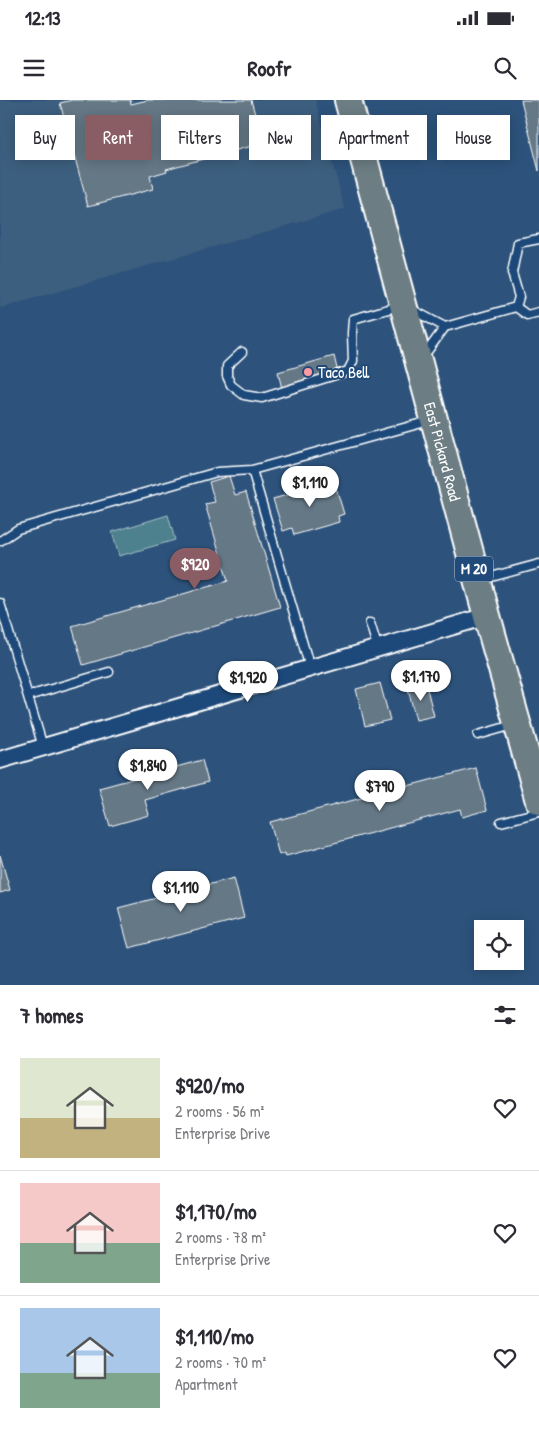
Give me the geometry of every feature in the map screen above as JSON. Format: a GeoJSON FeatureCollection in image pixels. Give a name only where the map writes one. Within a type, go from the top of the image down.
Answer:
{"type":"FeatureCollection","features":[{"type":"Feature","properties":{"kind":"highway","name":"East Pickard Road"},"geometry":{"type":"LineString","coordinates":[[348,100],[433,420],[538,799]]}},
{"type":"Feature","properties":{"kind":"street"},"geometry":{"type":"LineString","coordinates":[[0,760],[487,616]]}},
{"type":"Feature","properties":{"kind":"lane"},"geometry":{"type":"LineString","coordinates":[[516,307],[518,297],[512,272],[518,243],[539,239]]}},
{"type":"Feature","properties":{"kind":"lane"},"geometry":{"type":"LineString","coordinates":[[242,352],[227,366],[231,385],[244,395],[262,398],[348,371],[353,361],[353,319],[403,304],[445,327]]}},
{"type":"Feature","properties":{"kind":"lane"},"geometry":{"type":"LineString","coordinates":[[516,307],[527,315],[539,312]]}},
{"type":"Feature","properties":{"kind":"lane"},"geometry":{"type":"LineString","coordinates":[[418,362],[445,327],[516,307]]}},
{"type":"Feature","properties":{"kind":"lane"},"geometry":{"type":"LineString","coordinates":[[0,540],[18,529],[217,472],[252,470],[433,420]]}},
{"type":"Feature","properties":{"kind":"lane"},"geometry":{"type":"LineString","coordinates":[[252,470],[310,668]]}},
{"type":"Feature","properties":{"kind":"lane"},"geometry":{"type":"LineString","coordinates":[[477,580],[539,564]]}},
{"type":"Feature","properties":{"kind":"lane"},"geometry":{"type":"LineString","coordinates":[[0,603],[43,747]]}},
{"type":"Feature","properties":{"kind":"lane"},"geometry":{"type":"LineString","coordinates":[[370,622],[378,649]]}},
{"type":"Feature","properties":{"kind":"lane"},"geometry":{"type":"LineString","coordinates":[[28,696],[109,672]]}},
{"type":"Feature","properties":{"kind":"lane"},"geometry":{"type":"LineString","coordinates":[[478,734],[517,724]]}},
{"type":"Feature","properties":{"kind":"lane"},"geometry":{"type":"LineString","coordinates":[[501,822],[538,799]]}},
{"type":"Feature","properties":{"kind":"shaded area"},"geometry":{"type":"Polygon","coordinates":[[[0,100],[315,100],[321,122],[321,160],[332,160],[345,209],[0,308],[0,100]]]}},
{"type":"Feature","properties":{"kind":"green space"},"geometry":{"type":"Polygon","coordinates":[[[168,515],[175,540],[119,556],[112,532],[168,515]]]}},
{"type":"Feature","properties":{"kind":"building"},"geometry":{"type":"Polygon","coordinates":[[[72,100],[130,100],[131,104],[148,100],[251,100],[255,115],[249,115],[249,147],[239,149],[239,115],[161,115],[161,160],[200,160],[166,169],[167,171],[150,176],[153,189],[88,206],[75,158],[75,115],[63,115],[60,103],[72,100]]]}},
{"type":"Feature","properties":{"kind":"building"},"geometry":{"type":"Polygon","coordinates":[[[521,100],[539,100],[539,171],[521,100]]]}},
{"type":"Feature","properties":{"kind":"building","name":"Taco Bell"},"geometry":{"type":"Polygon","coordinates":[[[334,356],[338,373],[282,389],[278,372],[334,356]]]}},
{"type":"Feature","properties":{"kind":"building"},"geometry":{"type":"Polygon","coordinates":[[[229,476],[235,495],[246,492],[280,607],[83,665],[72,626],[228,581],[205,504],[215,502],[209,482],[229,476]]]}},
{"type":"Feature","properties":{"kind":"building"},"geometry":{"type":"Polygon","coordinates":[[[334,481],[344,514],[338,516],[339,522],[294,535],[292,528],[283,531],[273,499],[301,491],[300,489],[314,484],[315,487],[334,481]]]}},
{"type":"Feature","properties":{"kind":"building"},"geometry":{"type":"Polygon","coordinates":[[[380,683],[390,720],[365,726],[356,689],[380,683]]]}},
{"type":"Feature","properties":{"kind":"building"},"geometry":{"type":"Polygon","coordinates":[[[426,685],[434,716],[416,720],[408,689],[426,685]]]}},
{"type":"Feature","properties":{"kind":"building"},"geometry":{"type":"Polygon","coordinates":[[[202,760],[208,782],[145,800],[149,815],[110,826],[99,788],[202,760]]]}},
{"type":"Feature","properties":{"kind":"building"},"geometry":{"type":"Polygon","coordinates":[[[476,768],[487,810],[462,817],[460,809],[286,856],[285,853],[279,855],[270,822],[476,768]]]}},
{"type":"Feature","properties":{"kind":"building"},"geometry":{"type":"Polygon","coordinates":[[[0,855],[10,890],[0,893],[0,855]]]}},
{"type":"Feature","properties":{"kind":"building"},"geometry":{"type":"Polygon","coordinates":[[[234,878],[244,918],[129,948],[118,908],[234,878]]]}},
{"type":"Feature","properties":{"kind":"place","name":"Taco Bell"},"geometry":{"type":"Point","coordinates":[308,372]}}]}
